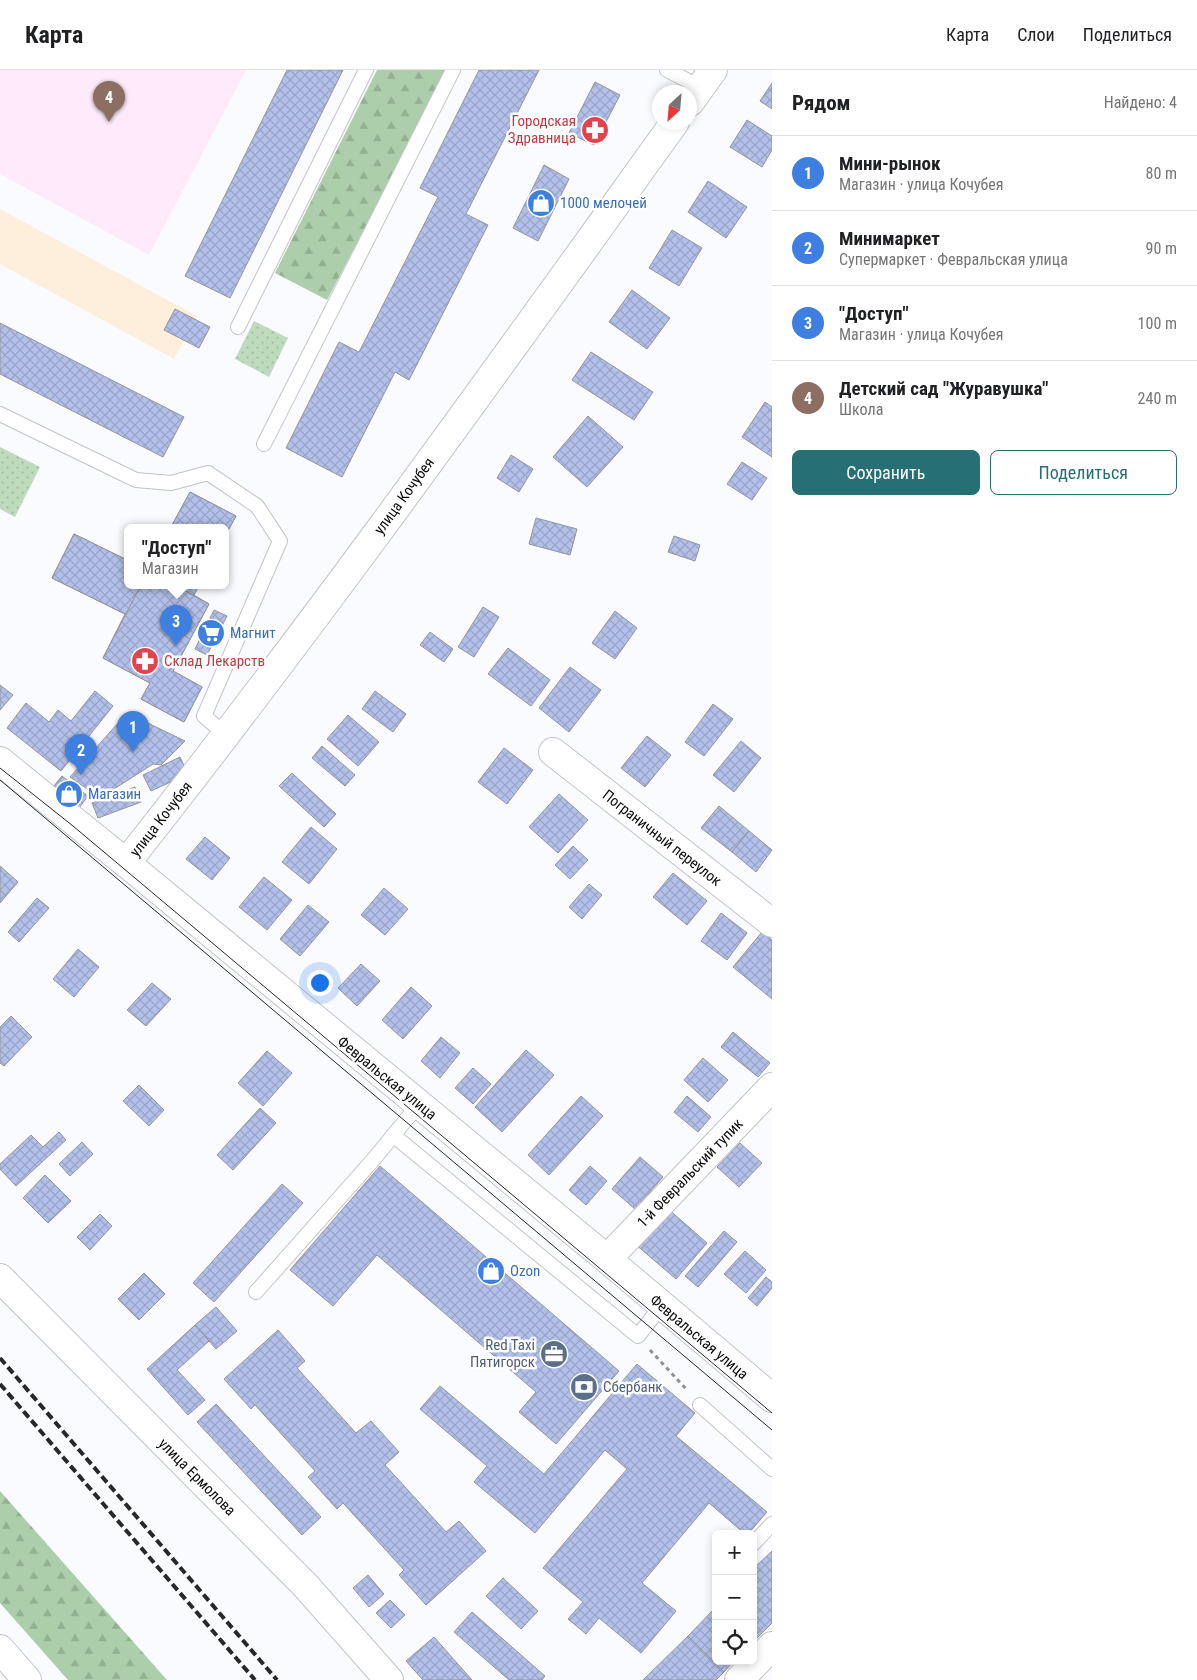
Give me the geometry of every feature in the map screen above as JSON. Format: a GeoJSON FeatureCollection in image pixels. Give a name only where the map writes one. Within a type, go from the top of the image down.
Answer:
{"type":"FeatureCollection","features":[{"type":"Feature","properties":{"kind":"street","name":"улица Кочубея"},"geometry":{"type":"LineString","coordinates":[[126,863],[227,736],[669,130]]}},
{"type":"Feature","properties":{"kind":"street","name":"Пограничный переулок"},"geometry":{"type":"LineString","coordinates":[[553,752],[772,923]]}},
{"type":"Feature","properties":{"kind":"street","name":"Февральская улица"},"geometry":{"type":"LineString","coordinates":[[0,761],[607,1259],[772,1398]]}},
{"type":"Feature","properties":{"kind":"street","name":"1-й Февральский тупик"},"geometry":{"type":"LineString","coordinates":[[607,1259],[772,1087]]}},
{"type":"Feature","properties":{"kind":"street","name":"улица Ермолова"},"geometry":{"type":"LineString","coordinates":[[0,1278],[305,1585],[389,1680]]}},
{"type":"Feature","properties":{"kind":"street"},"geometry":{"type":"LineString","coordinates":[[739,1680],[772,1646]]}},
{"type":"Feature","properties":{"kind":"street"},"geometry":{"type":"LineString","coordinates":[[0,1649],[27,1680]]}},
{"type":"Feature","properties":{"kind":"lane"},"geometry":{"type":"LineString","coordinates":[[238,327],[366,70]]}},
{"type":"Feature","properties":{"kind":"lane"},"geometry":{"type":"LineString","coordinates":[[264,444],[453,70]]}},
{"type":"Feature","properties":{"kind":"lane"},"geometry":{"type":"LineString","coordinates":[[667,70],[701,86]]}},
{"type":"Feature","properties":{"kind":"lane"},"geometry":{"type":"LineString","coordinates":[[0,414],[136,480],[170,483],[208,473],[257,506],[280,541],[204,716],[227,736]]}},
{"type":"Feature","properties":{"kind":"lane"},"geometry":{"type":"LineString","coordinates":[[256,1292],[419,1104]]}},
{"type":"Feature","properties":{"kind":"lane"},"geometry":{"type":"LineString","coordinates":[[393,1136],[638,1336],[662,1305]]}},
{"type":"Feature","properties":{"kind":"lane"},"geometry":{"type":"LineString","coordinates":[[700,1406],[772,1469]]}},
{"type":"Feature","properties":{"kind":"lane"},"geometry":{"type":"LineString","coordinates":[[757,1540],[772,1524]]}},
{"type":"Feature","properties":{"kind":"path"},"geometry":{"type":"LineString","coordinates":[[638,1336],[700,1406]]}},
{"type":"Feature","properties":{"kind":"shaded area"},"geometry":{"type":"Polygon","coordinates":[[[0,70],[246,70],[149,255],[0,174],[0,70]]]}},
{"type":"Feature","properties":{"kind":"shaded area"},"geometry":{"type":"Polygon","coordinates":[[[0,209],[197,316],[174,359],[0,264],[0,209]]]}},
{"type":"Feature","properties":{"kind":"green space"},"geometry":{"type":"Polygon","coordinates":[[[377,70],[448,70],[327,300],[275,273],[377,70]]]}},
{"type":"Feature","properties":{"kind":"green space"},"geometry":{"type":"Polygon","coordinates":[[[254,321],[288,338],[269,377],[235,359],[254,321]]]}},
{"type":"Feature","properties":{"kind":"green space"},"geometry":{"type":"Polygon","coordinates":[[[0,447],[40,467],[15,517],[0,509],[0,447]]]}},
{"type":"Feature","properties":{"kind":"green space"},"geometry":{"type":"Polygon","coordinates":[[[0,1491],[167,1680],[68,1680],[0,1603],[0,1491]]]}},
{"type":"Feature","properties":{"kind":"building"},"geometry":{"type":"Polygon","coordinates":[[[287,70],[343,70],[230,298],[185,276],[287,70]]]}},
{"type":"Feature","properties":{"kind":"building"},"geometry":{"type":"Polygon","coordinates":[[[479,70],[539,70],[466,214],[488,225],[409,380],[395,372],[342,477],[286,448],[339,342],[359,352],[438,197],[420,188],[479,70]]]}},
{"type":"Feature","properties":{"kind":"building"},"geometry":{"type":"Polygon","coordinates":[[[595,82],[620,95],[594,145],[569,133],[595,82]]]}},
{"type":"Feature","properties":{"kind":"building"},"geometry":{"type":"Polygon","coordinates":[[[772,83],[772,109],[760,101],[772,83]]]}},
{"type":"Feature","properties":{"kind":"building"},"geometry":{"type":"Polygon","coordinates":[[[747,120],[772,136],[772,150],[762,167],[730,147],[747,120]]]}},
{"type":"Feature","properties":{"kind":"building","name":"1000 мелочей"},"geometry":{"type":"Polygon","coordinates":[[[544,165],[569,179],[538,241],[513,228],[544,165]]]}},
{"type":"Feature","properties":{"kind":"building"},"geometry":{"type":"Polygon","coordinates":[[[708,181],[747,207],[726,238],[688,212],[708,181]]]}},
{"type":"Feature","properties":{"kind":"building"},"geometry":{"type":"Polygon","coordinates":[[[672,230],[702,248],[679,286],[649,268],[672,230]]]}},
{"type":"Feature","properties":{"kind":"building"},"geometry":{"type":"Polygon","coordinates":[[[632,290],[670,318],[647,349],[609,322],[632,290]]]}},
{"type":"Feature","properties":{"kind":"building"},"geometry":{"type":"Polygon","coordinates":[[[175,309],[210,327],[199,348],[164,330],[175,309]]]}},
{"type":"Feature","properties":{"kind":"building"},"geometry":{"type":"Polygon","coordinates":[[[0,323],[184,417],[163,457],[0,374],[0,323]]]}},
{"type":"Feature","properties":{"kind":"building"},"geometry":{"type":"Polygon","coordinates":[[[591,352],[653,392],[634,420],[572,380],[591,352]]]}},
{"type":"Feature","properties":{"kind":"building"},"geometry":{"type":"Polygon","coordinates":[[[765,402],[772,407],[772,457],[742,437],[765,402]]]}},
{"type":"Feature","properties":{"kind":"building"},"geometry":{"type":"Polygon","coordinates":[[[588,416],[623,447],[587,487],[553,457],[588,416]]]}},
{"type":"Feature","properties":{"kind":"building"},"geometry":{"type":"Polygon","coordinates":[[[511,455],[533,469],[519,492],[497,478],[511,455]]]}},
{"type":"Feature","properties":{"kind":"building"},"geometry":{"type":"Polygon","coordinates":[[[742,462],[767,478],[752,500],[727,484],[742,462]]]}},
{"type":"Feature","properties":{"kind":"building"},"geometry":{"type":"Polygon","coordinates":[[[190,492],[236,516],[229,529],[229,524],[173,524],[190,492]]]}},
{"type":"Feature","properties":{"kind":"building"},"geometry":{"type":"Polygon","coordinates":[[[190,492],[236,516],[229,529],[229,524],[173,524],[190,492]]]}},
{"type":"Feature","properties":{"kind":"building"},"geometry":{"type":"Polygon","coordinates":[[[536,518],[577,529],[570,555],[529,544],[536,518]]]}},
{"type":"Feature","properties":{"kind":"building"},"geometry":{"type":"Polygon","coordinates":[[[74,534],[124,559],[124,589],[139,589],[125,614],[52,578],[74,534]]]}},
{"type":"Feature","properties":{"kind":"building"},"geometry":{"type":"Polygon","coordinates":[[[74,534],[124,559],[124,589],[197,589],[194,595],[209,604],[173,671],[202,687],[184,722],[141,699],[150,683],[103,658],[125,614],[52,578],[74,534]]]}},
{"type":"Feature","properties":{"kind":"building"},"geometry":{"type":"Polygon","coordinates":[[[674,536],[700,545],[695,561],[668,552],[674,536]]]}},
{"type":"Feature","properties":{"kind":"building"},"geometry":{"type":"Polygon","coordinates":[[[139,589],[181,589],[209,604],[173,671],[202,687],[184,722],[141,699],[150,683],[103,658],[139,589]]]}},
{"type":"Feature","properties":{"kind":"building"},"geometry":{"type":"Polygon","coordinates":[[[182,589],[197,589],[194,595],[182,589]]]}},
{"type":"Feature","properties":{"kind":"building"},"geometry":{"type":"Polygon","coordinates":[[[483,607],[499,617],[474,657],[458,647],[483,607]]]}},
{"type":"Feature","properties":{"kind":"building","name":"Магнит"},"geometry":{"type":"Polygon","coordinates":[[[214,610],[227,616],[207,655],[195,649],[214,610]]]}},
{"type":"Feature","properties":{"kind":"building"},"geometry":{"type":"Polygon","coordinates":[[[615,611],[637,628],[615,659],[592,643],[615,611]]]}},
{"type":"Feature","properties":{"kind":"building"},"geometry":{"type":"Polygon","coordinates":[[[430,632],[453,649],[444,662],[420,645],[430,632]]]}},
{"type":"Feature","properties":{"kind":"building"},"geometry":{"type":"Polygon","coordinates":[[[508,648],[550,680],[531,706],[488,674],[508,648]]]}},
{"type":"Feature","properties":{"kind":"building"},"geometry":{"type":"Polygon","coordinates":[[[570,667],[601,690],[569,732],[539,708],[570,667]]]}},
{"type":"Feature","properties":{"kind":"building"},"geometry":{"type":"Polygon","coordinates":[[[0,685],[13,695],[0,710],[0,685]]]}},
{"type":"Feature","properties":{"kind":"building"},"geometry":{"type":"Polygon","coordinates":[[[95,691],[113,706],[61,771],[7,728],[26,703],[49,722],[58,710],[71,721],[95,691]]]}},
{"type":"Feature","properties":{"kind":"building"},"geometry":{"type":"Polygon","coordinates":[[[375,691],[406,714],[393,732],[362,709],[375,691]]]}},
{"type":"Feature","properties":{"kind":"building"},"geometry":{"type":"Polygon","coordinates":[[[713,704],[733,719],[704,756],[685,742],[713,704]]]}},
{"type":"Feature","properties":{"kind":"building"},"geometry":{"type":"Polygon","coordinates":[[[127,713],[185,741],[161,765],[153,764],[100,798],[70,777],[127,713]]]}},
{"type":"Feature","properties":{"kind":"building"},"geometry":{"type":"Polygon","coordinates":[[[348,715],[379,742],[358,766],[327,739],[348,715]]]}},
{"type":"Feature","properties":{"kind":"building"},"geometry":{"type":"Polygon","coordinates":[[[647,736],[671,755],[645,787],[621,768],[647,736]]]}},
{"type":"Feature","properties":{"kind":"building"},"geometry":{"type":"Polygon","coordinates":[[[741,741],[761,758],[734,792],[713,775],[741,741]]]}},
{"type":"Feature","properties":{"kind":"building"},"geometry":{"type":"Polygon","coordinates":[[[322,746],[355,775],[345,786],[312,758],[322,746]]]}},
{"type":"Feature","properties":{"kind":"building"},"geometry":{"type":"Polygon","coordinates":[[[504,748],[533,770],[507,804],[478,782],[504,748]]]}},
{"type":"Feature","properties":{"kind":"building"},"geometry":{"type":"Polygon","coordinates":[[[180,757],[188,774],[151,791],[143,775],[180,757]]]}},
{"type":"Feature","properties":{"kind":"building"},"geometry":{"type":"Polygon","coordinates":[[[292,773],[336,814],[324,827],[279,786],[292,773]]]}},
{"type":"Feature","properties":{"kind":"building","name":"Магазин"},"geometry":{"type":"Polygon","coordinates":[[[62,776],[88,796],[76,812],[49,792],[62,776]]]}},
{"type":"Feature","properties":{"kind":"building"},"geometry":{"type":"Polygon","coordinates":[[[135,787],[141,802],[98,818],[92,803],[135,787]]]}},
{"type":"Feature","properties":{"kind":"building"},"geometry":{"type":"Polygon","coordinates":[[[559,794],[588,820],[558,853],[529,827],[559,794]]]}},
{"type":"Feature","properties":{"kind":"building"},"geometry":{"type":"Polygon","coordinates":[[[719,806],[749,831],[732,852],[701,828],[719,806]]]}},
{"type":"Feature","properties":{"kind":"building"},"geometry":{"type":"Polygon","coordinates":[[[311,827],[337,849],[309,884],[282,862],[311,827]]]}},
{"type":"Feature","properties":{"kind":"building"},"geometry":{"type":"Polygon","coordinates":[[[749,831],[772,850],[756,872],[732,852],[749,831]]]}},
{"type":"Feature","properties":{"kind":"building"},"geometry":{"type":"Polygon","coordinates":[[[205,837],[230,858],[212,880],[186,859],[205,837]]]}},
{"type":"Feature","properties":{"kind":"building"},"geometry":{"type":"Polygon","coordinates":[[[573,846],[588,860],[570,879],[555,865],[573,846]]]}},
{"type":"Feature","properties":{"kind":"building"},"geometry":{"type":"Polygon","coordinates":[[[0,866],[18,882],[0,903],[0,866]]]}},
{"type":"Feature","properties":{"kind":"building"},"geometry":{"type":"Polygon","coordinates":[[[673,873],[707,901],[687,925],[653,897],[673,873]]]}},
{"type":"Feature","properties":{"kind":"building"},"geometry":{"type":"Polygon","coordinates":[[[264,877],[292,900],[267,930],[239,907],[264,877]]]}},
{"type":"Feature","properties":{"kind":"building"},"geometry":{"type":"Polygon","coordinates":[[[589,884],[602,895],[582,919],[569,907],[589,884]]]}},
{"type":"Feature","properties":{"kind":"building"},"geometry":{"type":"Polygon","coordinates":[[[384,888],[408,909],[385,935],[361,915],[384,888]]]}},
{"type":"Feature","properties":{"kind":"building"},"geometry":{"type":"Polygon","coordinates":[[[37,898],[49,908],[19,942],[8,932],[37,898]]]}},
{"type":"Feature","properties":{"kind":"building"},"geometry":{"type":"Polygon","coordinates":[[[308,905],[329,922],[300,956],[280,939],[308,905]]]}},
{"type":"Feature","properties":{"kind":"building"},"geometry":{"type":"Polygon","coordinates":[[[721,913],[747,933],[727,960],[701,941],[721,913]]]}},
{"type":"Feature","properties":{"kind":"building"},"geometry":{"type":"Polygon","coordinates":[[[762,932],[772,940],[772,999],[733,967],[762,932]]]}},
{"type":"Feature","properties":{"kind":"building"},"geometry":{"type":"Polygon","coordinates":[[[78,949],[99,967],[74,997],[53,979],[78,949]]]}},
{"type":"Feature","properties":{"kind":"building"},"geometry":{"type":"Polygon","coordinates":[[[361,964],[380,981],[357,1006],[338,988],[361,964]]]}},
{"type":"Feature","properties":{"kind":"building"},"geometry":{"type":"Polygon","coordinates":[[[152,983],[171,999],[146,1026],[127,1010],[152,983]]]}},
{"type":"Feature","properties":{"kind":"building"},"geometry":{"type":"Polygon","coordinates":[[[411,987],[432,1006],[403,1039],[382,1020],[411,987]]]}},
{"type":"Feature","properties":{"kind":"building"},"geometry":{"type":"Polygon","coordinates":[[[11,1016],[32,1037],[4,1066],[0,1063],[0,1027],[11,1016]]]}},
{"type":"Feature","properties":{"kind":"building"},"geometry":{"type":"Polygon","coordinates":[[[733,1032],[770,1063],[758,1077],[721,1047],[733,1032]]]}},
{"type":"Feature","properties":{"kind":"building"},"geometry":{"type":"Polygon","coordinates":[[[441,1037],[460,1053],[440,1078],[421,1061],[441,1037]]]}},
{"type":"Feature","properties":{"kind":"building"},"geometry":{"type":"Polygon","coordinates":[[[526,1050],[554,1075],[502,1132],[475,1107],[526,1050]]]}},
{"type":"Feature","properties":{"kind":"building"},"geometry":{"type":"Polygon","coordinates":[[[267,1051],[292,1073],[263,1106],[238,1083],[267,1051]]]}},
{"type":"Feature","properties":{"kind":"building"},"geometry":{"type":"Polygon","coordinates":[[[703,1058],[728,1080],[708,1102],[684,1080],[703,1058]]]}},
{"type":"Feature","properties":{"kind":"building"},"geometry":{"type":"Polygon","coordinates":[[[473,1068],[491,1084],[473,1104],[455,1088],[473,1068]]]}},
{"type":"Feature","properties":{"kind":"building"},"geometry":{"type":"Polygon","coordinates":[[[139,1085],[164,1110],[149,1126],[123,1101],[139,1085]]]}},
{"type":"Feature","properties":{"kind":"building"},"geometry":{"type":"Polygon","coordinates":[[[581,1096],[603,1116],[549,1175],[528,1155],[581,1096]]]}},
{"type":"Feature","properties":{"kind":"building"},"geometry":{"type":"Polygon","coordinates":[[[687,1096],[711,1117],[698,1132],[674,1112],[687,1096]]]}},
{"type":"Feature","properties":{"kind":"building"},"geometry":{"type":"Polygon","coordinates":[[[260,1108],[276,1123],[233,1170],[217,1155],[260,1108]]]}},
{"type":"Feature","properties":{"kind":"building"},"geometry":{"type":"Polygon","coordinates":[[[59,1132],[66,1140],[16,1186],[0,1169],[0,1164],[31,1135],[43,1147],[59,1132]]]}},
{"type":"Feature","properties":{"kind":"building"},"geometry":{"type":"Polygon","coordinates":[[[82,1142],[93,1154],[70,1176],[59,1164],[82,1142]]]}},
{"type":"Feature","properties":{"kind":"building"},"geometry":{"type":"Polygon","coordinates":[[[740,1143],[762,1163],[739,1187],[717,1167],[740,1143]]]}},
{"type":"Feature","properties":{"kind":"building"},"geometry":{"type":"Polygon","coordinates":[[[640,1157],[663,1177],[635,1209],[612,1189],[640,1157]]]}},
{"type":"Feature","properties":{"kind":"building"},"geometry":{"type":"Polygon","coordinates":[[[380,1166],[619,1371],[556,1444],[519,1412],[536,1392],[377,1255],[333,1306],[290,1270],[380,1166]]]}},
{"type":"Feature","properties":{"kind":"building"},"geometry":{"type":"Polygon","coordinates":[[[590,1166],[607,1181],[586,1205],[569,1190],[590,1166]]]}},
{"type":"Feature","properties":{"kind":"building"},"geometry":{"type":"Polygon","coordinates":[[[45,1175],[71,1201],[48,1223],[23,1198],[45,1175]]]}},
{"type":"Feature","properties":{"kind":"building"},"geometry":{"type":"Polygon","coordinates":[[[282,1184],[303,1203],[214,1302],[193,1283],[282,1184]]]}},
{"type":"Feature","properties":{"kind":"building"},"geometry":{"type":"Polygon","coordinates":[[[667,1208],[707,1243],[676,1279],[635,1244],[667,1208]]]}},
{"type":"Feature","properties":{"kind":"building"},"geometry":{"type":"Polygon","coordinates":[[[100,1214],[112,1226],[90,1250],[77,1237],[100,1214]]]}},
{"type":"Feature","properties":{"kind":"building"},"geometry":{"type":"Polygon","coordinates":[[[724,1231],[737,1242],[698,1287],[685,1276],[724,1231]]]}},
{"type":"Feature","properties":{"kind":"building"},"geometry":{"type":"Polygon","coordinates":[[[745,1251],[766,1270],[746,1293],[724,1274],[745,1251]]]}},
{"type":"Feature","properties":{"kind":"building"},"geometry":{"type":"Polygon","coordinates":[[[144,1273],[165,1294],[139,1320],[118,1299],[144,1273]]]}},
{"type":"Feature","properties":{"kind":"building"},"geometry":{"type":"Polygon","coordinates":[[[766,1277],[772,1282],[772,1288],[757,1306],[748,1298],[766,1277]]]}},
{"type":"Feature","properties":{"kind":"building"},"geometry":{"type":"Polygon","coordinates":[[[216,1307],[237,1331],[216,1349],[195,1325],[216,1307]]]}},
{"type":"Feature","properties":{"kind":"building"},"geometry":{"type":"Polygon","coordinates":[[[195,1325],[209,1341],[177,1370],[205,1400],[188,1415],[147,1369],[195,1325]]]}},
{"type":"Feature","properties":{"kind":"building"},"geometry":{"type":"Polygon","coordinates":[[[278,1330],[305,1361],[297,1368],[356,1433],[371,1421],[399,1452],[385,1465],[446,1532],[459,1521],[486,1551],[426,1605],[399,1575],[404,1570],[343,1503],[337,1509],[308,1477],[315,1471],[255,1405],[251,1409],[224,1379],[278,1330]]]}},
{"type":"Feature","properties":{"kind":"building"},"geometry":{"type":"Polygon","coordinates":[[[637,1364],[695,1413],[676,1436],[767,1512],[751,1530],[740,1530],[709,1503],[642,1583],[676,1611],[641,1653],[599,1618],[586,1634],[568,1619],[583,1602],[543,1568],[627,1469],[605,1450],[535,1533],[474,1482],[487,1466],[420,1409],[440,1386],[544,1474],[637,1364]]]}},
{"type":"Feature","properties":{"kind":"building"},"geometry":{"type":"Polygon","coordinates":[[[216,1404],[321,1517],[302,1535],[197,1422],[216,1404]]]}},
{"type":"Feature","properties":{"kind":"building"},"geometry":{"type":"Polygon","coordinates":[[[772,1551],[772,1623],[757,1638],[757,1575],[757,1565],[772,1551]]]}},
{"type":"Feature","properties":{"kind":"building"},"geometry":{"type":"Polygon","coordinates":[[[368,1575],[384,1594],[369,1607],[353,1588],[368,1575]]]}},
{"type":"Feature","properties":{"kind":"building"},"geometry":{"type":"Polygon","coordinates":[[[503,1578],[538,1611],[521,1629],[486,1596],[503,1578]]]}},
{"type":"Feature","properties":{"kind":"building"},"geometry":{"type":"Polygon","coordinates":[[[390,1600],[405,1615],[391,1628],[376,1613],[390,1600]]]}},
{"type":"Feature","properties":{"kind":"building"},"geometry":{"type":"Polygon","coordinates":[[[712,1611],[712,1660],[688,1636],[712,1611]]]}},
{"type":"Feature","properties":{"kind":"building"},"geometry":{"type":"Polygon","coordinates":[[[472,1612],[545,1676],[542,1680],[509,1680],[454,1632],[472,1612]]]}},
{"type":"Feature","properties":{"kind":"building"},"geometry":{"type":"Polygon","coordinates":[[[688,1636],[712,1660],[712,1665],[717,1665],[724,1672],[716,1680],[643,1680],[688,1636]]]}},
{"type":"Feature","properties":{"kind":"building"},"geometry":{"type":"Polygon","coordinates":[[[434,1637],[472,1680],[423,1680],[406,1661],[434,1637]]]}},
{"type":"Feature","properties":{"kind":"building"},"geometry":{"type":"Polygon","coordinates":[[[717,1665],[730,1665],[724,1672],[717,1665]]]}},
{"type":"Feature","properties":{"kind":"tram line"},"geometry":{"type":"LineString","coordinates":[[0,768],[73,826],[772,1413]]}},
{"type":"Feature","properties":{"kind":"tram line"},"geometry":{"type":"LineString","coordinates":[[0,780],[772,1430]]}},
{"type":"Feature","properties":{"kind":"railway"},"geometry":{"type":"LineString","coordinates":[[0,1358],[277,1680]]}},
{"type":"Feature","properties":{"kind":"railway"},"geometry":{"type":"LineString","coordinates":[[0,1384],[255,1680]]}},
{"type":"Feature","properties":{"kind":"place","name":"Детский сад \"Журавушка\""},"geometry":{"type":"Point","coordinates":[109,122]}},
{"type":"Feature","properties":{"kind":"place","name":"Городская Здравница"},"geometry":{"type":"Point","coordinates":[595,130]}},
{"type":"Feature","properties":{"kind":"place","name":"1000 мелочей"},"geometry":{"type":"Point","coordinates":[541,203]}},
{"type":"Feature","properties":{"kind":"place","name":"Магнит"},"geometry":{"type":"Point","coordinates":[211,633]}},
{"type":"Feature","properties":{"kind":"place","name":"\"Доступ\""},"geometry":{"type":"Point","coordinates":[176,646]}},
{"type":"Feature","properties":{"kind":"place","name":"Склад Лекарств"},"geometry":{"type":"Point","coordinates":[145,661]}},
{"type":"Feature","properties":{"kind":"place","name":"Мини-рынок"},"geometry":{"type":"Point","coordinates":[133,752]}},
{"type":"Feature","properties":{"kind":"place","name":"Минимаркет"},"geometry":{"type":"Point","coordinates":[81,775]}},
{"type":"Feature","properties":{"kind":"place","name":"Магазин"},"geometry":{"type":"Point","coordinates":[69,794]}},
{"type":"Feature","properties":{"kind":"place","name":"Ozon"},"geometry":{"type":"Point","coordinates":[491,1271]}},
{"type":"Feature","properties":{"kind":"place","name":"Red Taxi Пятигорск"},"geometry":{"type":"Point","coordinates":[554,1354]}},
{"type":"Feature","properties":{"kind":"place","name":"Сбербанк"},"geometry":{"type":"Point","coordinates":[584,1387]}}]}
